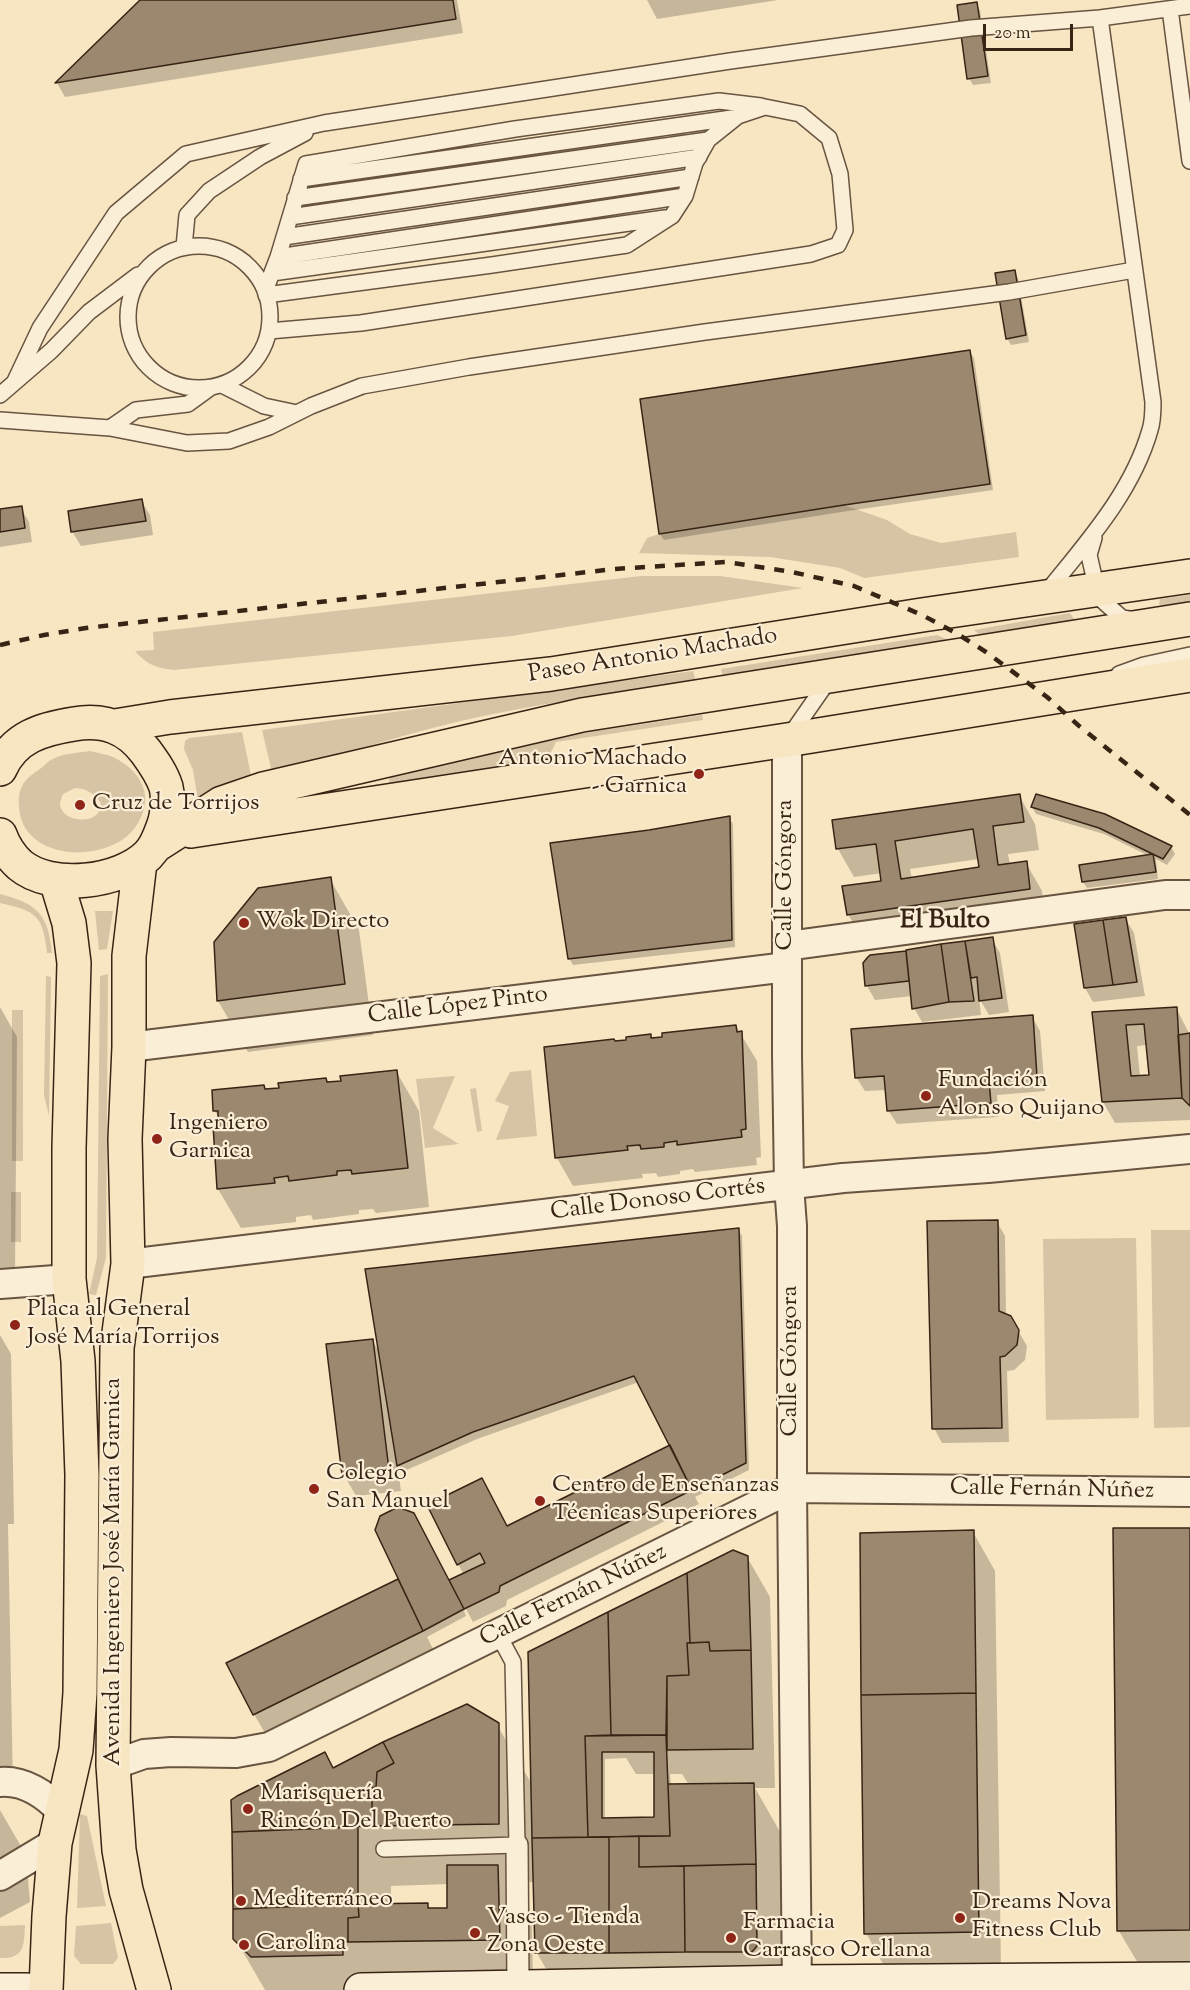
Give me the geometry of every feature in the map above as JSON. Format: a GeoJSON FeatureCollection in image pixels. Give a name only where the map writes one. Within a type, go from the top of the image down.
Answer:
{"type":"FeatureCollection","features":[{"type":"Feature","properties":{"kind":"main road","name":"Paseo Antonio Machado"},"geometry":{"type":"LineString","coordinates":[[115,726],[170,717],[551,674],[1190,576]]}},
{"type":"Feature","properties":{"kind":"main road","name":"Paseo Antonio Machado"},"geometry":{"type":"LineString","coordinates":[[156,847],[222,803],[263,789],[582,715],[1190,619]]}},
{"type":"Feature","properties":{"kind":"main road"},"geometry":{"type":"LineString","coordinates":[[0,835],[10,865],[57,880],[108,877],[128,870],[156,847],[282,816],[787,740],[1190,675]]}},
{"type":"Feature","properties":{"kind":"main road"},"geometry":{"type":"LineString","coordinates":[[0,769],[10,742],[74,724],[96,722],[115,726]]}},
{"type":"Feature","properties":{"kind":"main road","name":"Avenida Ingeniero José María Garnica"},"geometry":{"type":"LineString","coordinates":[[115,726],[139,743],[157,767],[167,789],[166,819],[156,847],[129,956],[126,1139],[128,1264],[117,1348],[113,1765],[119,1850],[126,1890],[154,1990]]}},
{"type":"Feature","properties":{"kind":"main road","name":"Avenida Ingeniero José María Garnica"},"geometry":{"type":"LineString","coordinates":[[46,1990],[49,1916],[58,1827],[76,1749],[80,1693],[82,1475],[78,1361],[69,1279],[69,1148],[74,963],[69,923],[57,880]]}},
{"type":"Feature","properties":{"kind":"main road"},"geometry":{"type":"LineString","coordinates":[[361,1990],[518,1986],[1187,1982]]}},
{"type":"Feature","properties":{"kind":"main road"},"geometry":{"type":"LineString","coordinates":[[0,1990],[27,1990]]}},
{"type":"Feature","properties":{"kind":"street","name":"Calle Góngora"},"geometry":{"type":"LineString","coordinates":[[787,740],[797,1986]]}},
{"type":"Feature","properties":{"kind":"street","name":"Calle López Pinto"},"geometry":{"type":"LineString","coordinates":[[129,1047],[787,956],[1165,895],[1190,895]]}},
{"type":"Feature","properties":{"kind":"street","name":"Calle Donoso Cortés"},"geometry":{"type":"LineString","coordinates":[[128,1264],[843,1178],[988,1168],[1190,1149]]}},
{"type":"Feature","properties":{"kind":"street"},"geometry":{"type":"LineString","coordinates":[[0,1284],[69,1279]]}},
{"type":"Feature","properties":{"kind":"street","name":"Calle Fernán Núñez"},"geometry":{"type":"LineString","coordinates":[[113,1765],[144,1754],[236,1753],[269,1747],[792,1488],[1190,1492]]}},
{"type":"Feature","properties":{"kind":"street"},"geometry":{"type":"LineString","coordinates":[[0,1782],[10,1781],[31,1788],[50,1800],[58,1827],[0,1876]]}},
{"type":"Feature","properties":{"kind":"street"},"geometry":{"type":"LineString","coordinates":[[517,1845],[518,1986]]}},
{"type":"Feature","properties":{"kind":"lane"},"geometry":{"type":"LineString","coordinates":[[15,381],[40,328],[116,213],[186,154],[324,123],[730,61],[971,28],[1100,18],[1190,6]]}},
{"type":"Feature","properties":{"kind":"lane"},"geometry":{"type":"LineString","coordinates":[[1170,9],[1190,161]]}},
{"type":"Feature","properties":{"kind":"lane"},"geometry":{"type":"LineString","coordinates":[[1043,598],[1097,530],[1132,476],[1151,428],[1154,402],[1100,18]]}},
{"type":"Feature","properties":{"kind":"lane"},"geometry":{"type":"LineString","coordinates":[[265,293],[306,164],[504,131],[719,101],[765,106],[800,114],[829,138],[840,174],[845,230],[838,245],[811,254],[361,323],[269,331]]}},
{"type":"Feature","properties":{"kind":"lane"},"geometry":{"type":"LineString","coordinates":[[301,179],[735,118],[765,106]]}},
{"type":"Feature","properties":{"kind":"lane"},"geometry":{"type":"LineString","coordinates":[[265,293],[492,265],[627,244],[671,217],[685,196],[699,157],[708,140],[735,118]]}},
{"type":"Feature","properties":{"kind":"lane"},"geometry":{"type":"LineString","coordinates":[[184,247],[187,215],[208,190],[260,156],[324,123]]}},
{"type":"Feature","properties":{"kind":"lane"},"geometry":{"type":"LineString","coordinates":[[295,198],[708,140]]}},
{"type":"Feature","properties":{"kind":"lane"},"geometry":{"type":"LineString","coordinates":[[290,217],[699,157]]}},
{"type":"Feature","properties":{"kind":"lane"},"geometry":{"type":"LineString","coordinates":[[284,237],[691,177]]}},
{"type":"Feature","properties":{"kind":"lane"},"geometry":{"type":"LineString","coordinates":[[278,257],[685,196]]}},
{"type":"Feature","properties":{"kind":"lane"},"geometry":{"type":"LineString","coordinates":[[272,273],[671,217]]}},
{"type":"Feature","properties":{"kind":"lane"},"geometry":{"type":"LineString","coordinates":[[0,395],[51,351],[89,312],[163,255],[184,247],[206,246],[228,251],[247,264],[262,283],[270,306],[269,331],[260,354],[244,373],[218,385],[188,404],[136,410],[110,428]]}},
{"type":"Feature","properties":{"kind":"lane"},"geometry":{"type":"LineString","coordinates":[[145,269],[133,288],[128,310],[129,333],[138,353],[152,371],[174,384],[198,388],[218,385],[264,406],[297,413]]}},
{"type":"Feature","properties":{"kind":"lane"},"geometry":{"type":"LineString","coordinates":[[0,420],[110,428],[187,442],[229,441],[269,427],[362,386],[458,369],[717,330],[1009,292],[1134,270]]}},
{"type":"Feature","properties":{"kind":"lane"},"geometry":{"type":"LineString","coordinates":[[1097,530],[1089,555],[1097,590],[1103,601],[1122,618],[1158,624]]}},
{"type":"Feature","properties":{"kind":"lane"},"geometry":{"type":"LineString","coordinates":[[1084,691],[1133,668],[1190,655]]}},
{"type":"Feature","properties":{"kind":"lane"},"geometry":{"type":"LineString","coordinates":[[787,740],[831,676]]}},
{"type":"Feature","properties":{"kind":"lane"},"geometry":{"type":"LineString","coordinates":[[384,1849],[517,1845],[513,1662],[498,1634]]}},
{"type":"Feature","properties":{"kind":"shaded area"},"geometry":{"type":"Polygon","coordinates":[[[844,505],[887,520],[910,534],[941,543],[1016,532],[1019,557],[864,578],[840,568],[770,557],[639,553],[647,538],[659,534],[844,505]]]}},
{"type":"Feature","properties":{"kind":"shaded area"},"geometry":{"type":"Polygon","coordinates":[[[641,576],[720,576],[803,588],[512,636],[174,670],[153,665],[135,651],[154,650],[153,632],[641,576]]]}},
{"type":"Feature","properties":{"kind":"shaded area"},"geometry":{"type":"Polygon","coordinates":[[[1190,595],[1190,603],[1163,607],[1159,604],[1160,599],[1190,595]]]}},
{"type":"Feature","properties":{"kind":"shaded area"},"geometry":{"type":"Polygon","coordinates":[[[1070,613],[1074,619],[1070,623],[981,636],[974,630],[1070,613]]]}},
{"type":"Feature","properties":{"kind":"shaded area"},"geometry":{"type":"Polygon","coordinates":[[[937,635],[952,642],[723,676],[721,669],[937,635]]]}},
{"type":"Feature","properties":{"kind":"shaded area"},"geometry":{"type":"Polygon","coordinates":[[[693,671],[696,681],[540,705],[461,721],[326,759],[273,777],[262,730],[693,671]]]}},
{"type":"Feature","properties":{"kind":"shaded area"},"geometry":{"type":"Polygon","coordinates":[[[702,715],[703,720],[556,742],[545,764],[390,785],[389,779],[397,772],[545,739],[702,715]]]}},
{"type":"Feature","properties":{"kind":"shaded area"},"geometry":{"type":"Polygon","coordinates":[[[242,732],[253,785],[198,800],[193,770],[184,749],[185,741],[189,738],[242,732]]]}},
{"type":"Feature","properties":{"kind":"shaded area"},"geometry":{"type":"Polygon","coordinates":[[[90,751],[123,762],[137,776],[145,793],[143,813],[129,834],[107,847],[93,851],[68,852],[44,845],[26,830],[21,819],[19,803],[22,786],[51,760],[63,755],[90,751]],[[75,788],[63,794],[61,809],[76,819],[94,817],[101,803],[90,792],[75,788]]]}},
{"type":"Feature","properties":{"kind":"shaded area"},"geometry":{"type":"Polygon","coordinates":[[[0,894],[23,902],[38,912],[44,919],[52,953],[47,953],[43,930],[36,917],[30,912],[0,903],[0,894]]]}},
{"type":"Feature","properties":{"kind":"shaded area"},"geometry":{"type":"Polygon","coordinates":[[[95,911],[113,911],[107,949],[99,950],[95,911]]]}},
{"type":"Feature","properties":{"kind":"shaded area"},"geometry":{"type":"Polygon","coordinates":[[[108,974],[106,1258],[96,1295],[89,1294],[97,1258],[100,976],[108,974]]]}},
{"type":"Feature","properties":{"kind":"shaded area"},"geometry":{"type":"Polygon","coordinates":[[[46,976],[51,977],[49,1116],[44,1095],[46,976]]]}},
{"type":"Feature","properties":{"kind":"shaded area"},"geometry":{"type":"Polygon","coordinates":[[[12,1010],[23,1010],[23,1161],[12,1161],[12,1010]]]}},
{"type":"Feature","properties":{"kind":"shaded area"},"geometry":{"type":"Polygon","coordinates":[[[531,1070],[537,1136],[496,1140],[509,1106],[495,1101],[510,1072],[531,1070]]]}},
{"type":"Feature","properties":{"kind":"shaded area"},"geometry":{"type":"Polygon","coordinates":[[[455,1076],[433,1128],[459,1144],[425,1148],[416,1079],[455,1076]]]}},
{"type":"Feature","properties":{"kind":"shaded area"},"geometry":{"type":"Polygon","coordinates":[[[476,1088],[482,1131],[477,1132],[470,1089],[476,1088]]]}},
{"type":"Feature","properties":{"kind":"shaded area"},"geometry":{"type":"Polygon","coordinates":[[[11,1192],[21,1192],[21,1242],[11,1242],[11,1192]]]}},
{"type":"Feature","properties":{"kind":"shaded area"},"geometry":{"type":"Polygon","coordinates":[[[1151,1230],[1190,1230],[1190,1427],[1154,1428],[1151,1230]]]}},
{"type":"Feature","properties":{"kind":"shaded area"},"geometry":{"type":"Polygon","coordinates":[[[1136,1238],[1139,1418],[1046,1420],[1043,1239],[1136,1238]]]}},
{"type":"Feature","properties":{"kind":"shaded area"},"geometry":{"type":"Polygon","coordinates":[[[80,1814],[87,1816],[106,1906],[77,1908],[80,1814]]]}},
{"type":"Feature","properties":{"kind":"shaded area"},"geometry":{"type":"Polygon","coordinates":[[[111,1923],[118,1958],[113,1964],[81,1964],[74,1956],[76,1926],[111,1923]]]}},
{"type":"Feature","properties":{"kind":"shaded area"},"geometry":{"type":"Polygon","coordinates":[[[25,1925],[22,1949],[19,1953],[8,1958],[0,1958],[0,1926],[25,1925]]]}},
{"type":"Feature","properties":{"kind":"building"},"geometry":{"type":"Polygon","coordinates":[[[140,0],[453,0],[456,19],[55,83],[140,0]]]}},
{"type":"Feature","properties":{"kind":"building"},"geometry":{"type":"Polygon","coordinates":[[[977,2],[988,76],[967,79],[957,5],[977,2]]]}},
{"type":"Feature","properties":{"kind":"building"},"geometry":{"type":"Polygon","coordinates":[[[1015,270],[1026,335],[1006,339],[995,273],[1015,270]]]}},
{"type":"Feature","properties":{"kind":"building"},"geometry":{"type":"Polygon","coordinates":[[[970,350],[990,484],[659,534],[640,399],[970,350]]]}},
{"type":"Feature","properties":{"kind":"building"},"geometry":{"type":"Polygon","coordinates":[[[142,499],[146,521],[71,532],[68,511],[142,499]]]}},
{"type":"Feature","properties":{"kind":"building"},"geometry":{"type":"Polygon","coordinates":[[[22,506],[25,528],[0,532],[0,509],[22,506]]]}},
{"type":"Feature","properties":{"kind":"building"},"geometry":{"type":"Polygon","coordinates":[[[1020,794],[1024,822],[993,826],[998,865],[1027,861],[1030,889],[847,915],[842,886],[881,881],[876,844],[836,849],[832,820],[1020,794]],[[973,829],[895,841],[901,879],[979,867],[973,829]]]}},
{"type":"Feature","properties":{"kind":"building"},"geometry":{"type":"Polygon","coordinates":[[[1036,794],[1105,814],[1172,846],[1163,859],[1099,828],[1031,807],[1036,794]]]}},
{"type":"Feature","properties":{"kind":"building"},"geometry":{"type":"Polygon","coordinates":[[[730,816],[732,940],[568,959],[550,843],[649,830],[730,816]]]}},
{"type":"Feature","properties":{"kind":"building"},"geometry":{"type":"Polygon","coordinates":[[[1153,854],[1156,872],[1082,882],[1079,865],[1153,854]]]}},
{"type":"Feature","properties":{"kind":"building"},"geometry":{"type":"Polygon","coordinates":[[[331,877],[345,984],[217,1001],[214,942],[258,888],[331,877]]]}},
{"type":"Feature","properties":{"kind":"building"},"geometry":{"type":"Polygon","coordinates":[[[1126,917],[1137,982],[1113,985],[1103,920],[1126,917]]]}},
{"type":"Feature","properties":{"kind":"building"},"geometry":{"type":"Polygon","coordinates":[[[1103,920],[1113,985],[1084,988],[1074,924],[1103,920]]]}},
{"type":"Feature","properties":{"kind":"building"},"geometry":{"type":"Polygon","coordinates":[[[993,937],[1002,998],[979,1001],[977,977],[971,978],[965,941],[993,937]]]}},
{"type":"Feature","properties":{"kind":"building"},"geometry":{"type":"Polygon","coordinates":[[[965,941],[974,1001],[949,1002],[941,944],[965,941]]]}},
{"type":"Feature","properties":{"kind":"building"},"geometry":{"type":"Polygon","coordinates":[[[941,944],[949,1002],[912,1009],[906,950],[941,944]]]}},
{"type":"Feature","properties":{"kind":"building"},"geometry":{"type":"Polygon","coordinates":[[[906,951],[909,981],[865,986],[863,963],[870,955],[906,951]]]}},
{"type":"Feature","properties":{"kind":"building"},"geometry":{"type":"Polygon","coordinates":[[[1177,1007],[1182,1098],[1102,1102],[1092,1012],[1177,1007]],[[1144,1024],[1126,1025],[1131,1076],[1149,1075],[1144,1024]]]}},
{"type":"Feature","properties":{"kind":"building"},"geometry":{"type":"Polygon","coordinates":[[[1033,1015],[1037,1077],[989,1081],[991,1103],[887,1111],[884,1076],[855,1078],[851,1029],[1033,1015]]]}},
{"type":"Feature","properties":{"kind":"building"},"geometry":{"type":"Polygon","coordinates":[[[736,1025],[737,1032],[742,1031],[746,1129],[741,1130],[742,1137],[677,1145],[677,1141],[664,1143],[664,1147],[641,1149],[640,1145],[627,1146],[628,1150],[555,1158],[544,1047],[614,1039],[615,1041],[626,1040],[626,1037],[651,1034],[651,1038],[662,1037],[662,1033],[736,1025]]]}},
{"type":"Feature","properties":{"kind":"building"},"geometry":{"type":"Polygon","coordinates":[[[1190,1033],[1190,1106],[1182,1098],[1178,1035],[1190,1033]]]}},
{"type":"Feature","properties":{"kind":"building"},"geometry":{"type":"Polygon","coordinates":[[[397,1070],[408,1168],[352,1174],[351,1170],[337,1171],[337,1175],[289,1181],[288,1176],[274,1178],[275,1183],[217,1189],[213,1125],[218,1124],[218,1111],[213,1111],[212,1090],[264,1085],[265,1089],[279,1088],[278,1083],[326,1078],[327,1082],[341,1081],[340,1076],[397,1070]]]}},
{"type":"Feature","properties":{"kind":"building"},"geometry":{"type":"Polygon","coordinates":[[[998,1220],[999,1311],[1011,1316],[1019,1330],[1017,1345],[1005,1356],[1000,1357],[1002,1428],[932,1429],[927,1221],[998,1220]]]}},
{"type":"Feature","properties":{"kind":"building"},"geometry":{"type":"Polygon","coordinates":[[[739,1228],[746,1463],[692,1490],[634,1376],[473,1432],[397,1466],[365,1269],[739,1228]]]}},
{"type":"Feature","properties":{"kind":"building"},"geometry":{"type":"Polygon","coordinates":[[[373,1339],[389,1470],[342,1475],[326,1344],[373,1339]]]}},
{"type":"Feature","properties":{"kind":"building"},"geometry":{"type":"Polygon","coordinates":[[[670,1445],[692,1490],[500,1586],[499,1592],[464,1609],[449,1580],[485,1563],[480,1553],[457,1565],[427,1505],[482,1478],[507,1526],[670,1445]]]}},
{"type":"Feature","properties":{"kind":"building"},"geometry":{"type":"Polygon","coordinates":[[[398,1507],[414,1513],[464,1609],[423,1631],[375,1530],[380,1516],[398,1507]]]}},
{"type":"Feature","properties":{"kind":"building"},"geometry":{"type":"Polygon","coordinates":[[[1113,1528],[1190,1528],[1190,1930],[1117,1931],[1113,1528]]]}},
{"type":"Feature","properties":{"kind":"building"},"geometry":{"type":"Polygon","coordinates":[[[974,1530],[976,1693],[861,1695],[860,1533],[974,1530]]]}},
{"type":"Feature","properties":{"kind":"building"},"geometry":{"type":"Polygon","coordinates":[[[733,1550],[748,1556],[751,1650],[710,1651],[709,1642],[690,1643],[687,1573],[733,1550]]]}},
{"type":"Feature","properties":{"kind":"building"},"geometry":{"type":"Polygon","coordinates":[[[687,1573],[689,1675],[667,1676],[666,1735],[611,1735],[608,1612],[687,1573]]]}},
{"type":"Feature","properties":{"kind":"building"},"geometry":{"type":"Polygon","coordinates":[[[398,1579],[423,1631],[253,1715],[226,1663],[398,1579]]]}},
{"type":"Feature","properties":{"kind":"building"},"geometry":{"type":"Polygon","coordinates":[[[608,1612],[611,1735],[585,1736],[588,1837],[532,1838],[528,1652],[608,1612]]]}},
{"type":"Feature","properties":{"kind":"building"},"geometry":{"type":"Polygon","coordinates":[[[709,1642],[710,1651],[751,1650],[753,1749],[667,1750],[667,1676],[689,1675],[687,1643],[709,1642]]]}},
{"type":"Feature","properties":{"kind":"building"},"geometry":{"type":"Polygon","coordinates":[[[976,1693],[979,1932],[864,1934],[861,1695],[976,1693]]]}},
{"type":"Feature","properties":{"kind":"building"},"geometry":{"type":"Polygon","coordinates":[[[467,1704],[499,1723],[499,1824],[372,1826],[372,1788],[376,1787],[377,1772],[394,1763],[383,1742],[467,1704]]]}},
{"type":"Feature","properties":{"kind":"building"},"geometry":{"type":"Polygon","coordinates":[[[666,1735],[670,1836],[588,1837],[585,1736],[666,1735]],[[602,1752],[602,1818],[654,1817],[654,1752],[602,1752]]]}},
{"type":"Feature","properties":{"kind":"building"},"geometry":{"type":"Polygon","coordinates":[[[383,1742],[394,1763],[377,1772],[376,1787],[372,1788],[372,1826],[232,1832],[231,1800],[237,1796],[325,1752],[333,1768],[383,1742]]]}},
{"type":"Feature","properties":{"kind":"building"},"geometry":{"type":"Polygon","coordinates":[[[754,1783],[756,1864],[639,1867],[639,1836],[670,1836],[668,1784],[754,1783]]]}},
{"type":"Feature","properties":{"kind":"building"},"geometry":{"type":"Polygon","coordinates":[[[358,1827],[358,1904],[233,1909],[232,1832],[358,1827]]]}},
{"type":"Feature","properties":{"kind":"building"},"geometry":{"type":"Polygon","coordinates":[[[639,1836],[639,1867],[684,1866],[685,1952],[609,1953],[609,1837],[639,1836]]]}},
{"type":"Feature","properties":{"kind":"building"},"geometry":{"type":"Polygon","coordinates":[[[609,1837],[609,1953],[535,1953],[532,1838],[609,1837]]]}},
{"type":"Feature","properties":{"kind":"building"},"geometry":{"type":"Polygon","coordinates":[[[756,1864],[757,1946],[752,1952],[685,1952],[684,1866],[756,1864]]]}},
{"type":"Feature","properties":{"kind":"building"},"geometry":{"type":"Polygon","coordinates":[[[447,1865],[498,1865],[500,1940],[348,1942],[348,1918],[359,1917],[358,1904],[428,1903],[428,1908],[447,1908],[447,1865]]]}},
{"type":"Feature","properties":{"kind":"building"},"geometry":{"type":"Polygon","coordinates":[[[358,1904],[359,1917],[348,1918],[348,1942],[343,1941],[343,1955],[251,1957],[233,1939],[233,1909],[358,1904]]]}},
{"type":"Feature","properties":{"kind":"railway"},"geometry":{"type":"LineString","coordinates":[[0,645],[86,628],[615,569],[726,562],[792,572],[854,586],[922,615],[956,633],[1047,697],[1078,725],[1190,815]]}},
{"type":"Feature","properties":{"kind":"place","name":"Antonio Machado - Garnica"},"geometry":{"type":"Point","coordinates":[699,774]}},
{"type":"Feature","properties":{"kind":"place","name":"Cruz de Torrijos"},"geometry":{"type":"Point","coordinates":[80,805]}},
{"type":"Feature","properties":{"kind":"place","name":"Wok Directo"},"geometry":{"type":"Point","coordinates":[244,923]}},
{"type":"Feature","properties":{"kind":"place","name":"Fundación Alonso Quijano"},"geometry":{"type":"Point","coordinates":[926,1096]}},
{"type":"Feature","properties":{"kind":"place","name":"Ingeniero Garnica"},"geometry":{"type":"Point","coordinates":[157,1139]}},
{"type":"Feature","properties":{"kind":"place","name":"Placa al General José María Torrijos"},"geometry":{"type":"Point","coordinates":[15,1325]}},
{"type":"Feature","properties":{"kind":"place","name":"Colegio San Manuel"},"geometry":{"type":"Point","coordinates":[314,1489]}},
{"type":"Feature","properties":{"kind":"place","name":"Centro de Enseñanzas Técnicas Superiores"},"geometry":{"type":"Point","coordinates":[540,1501]}},
{"type":"Feature","properties":{"kind":"place","name":"Marisquería Rincón Del Puerto"},"geometry":{"type":"Point","coordinates":[248,1809]}},
{"type":"Feature","properties":{"kind":"place","name":"Mediterráneo"},"geometry":{"type":"Point","coordinates":[241,1901]}},
{"type":"Feature","properties":{"kind":"place","name":"Dreams Nova Fitness Club"},"geometry":{"type":"Point","coordinates":[960,1918]}},
{"type":"Feature","properties":{"kind":"place","name":"Vasco - Tienda Zona Oeste"},"geometry":{"type":"Point","coordinates":[475,1933]}},
{"type":"Feature","properties":{"kind":"place","name":"Farmacia Carrasco Orellana"},"geometry":{"type":"Point","coordinates":[731,1938]}},
{"type":"Feature","properties":{"kind":"place","name":"Carolina"},"geometry":{"type":"Point","coordinates":[244,1945]}},
{"type":"Feature","properties":{"kind":"district","name":"El Bulto"},"geometry":{"type":"Point","coordinates":[945,923]}}]}
